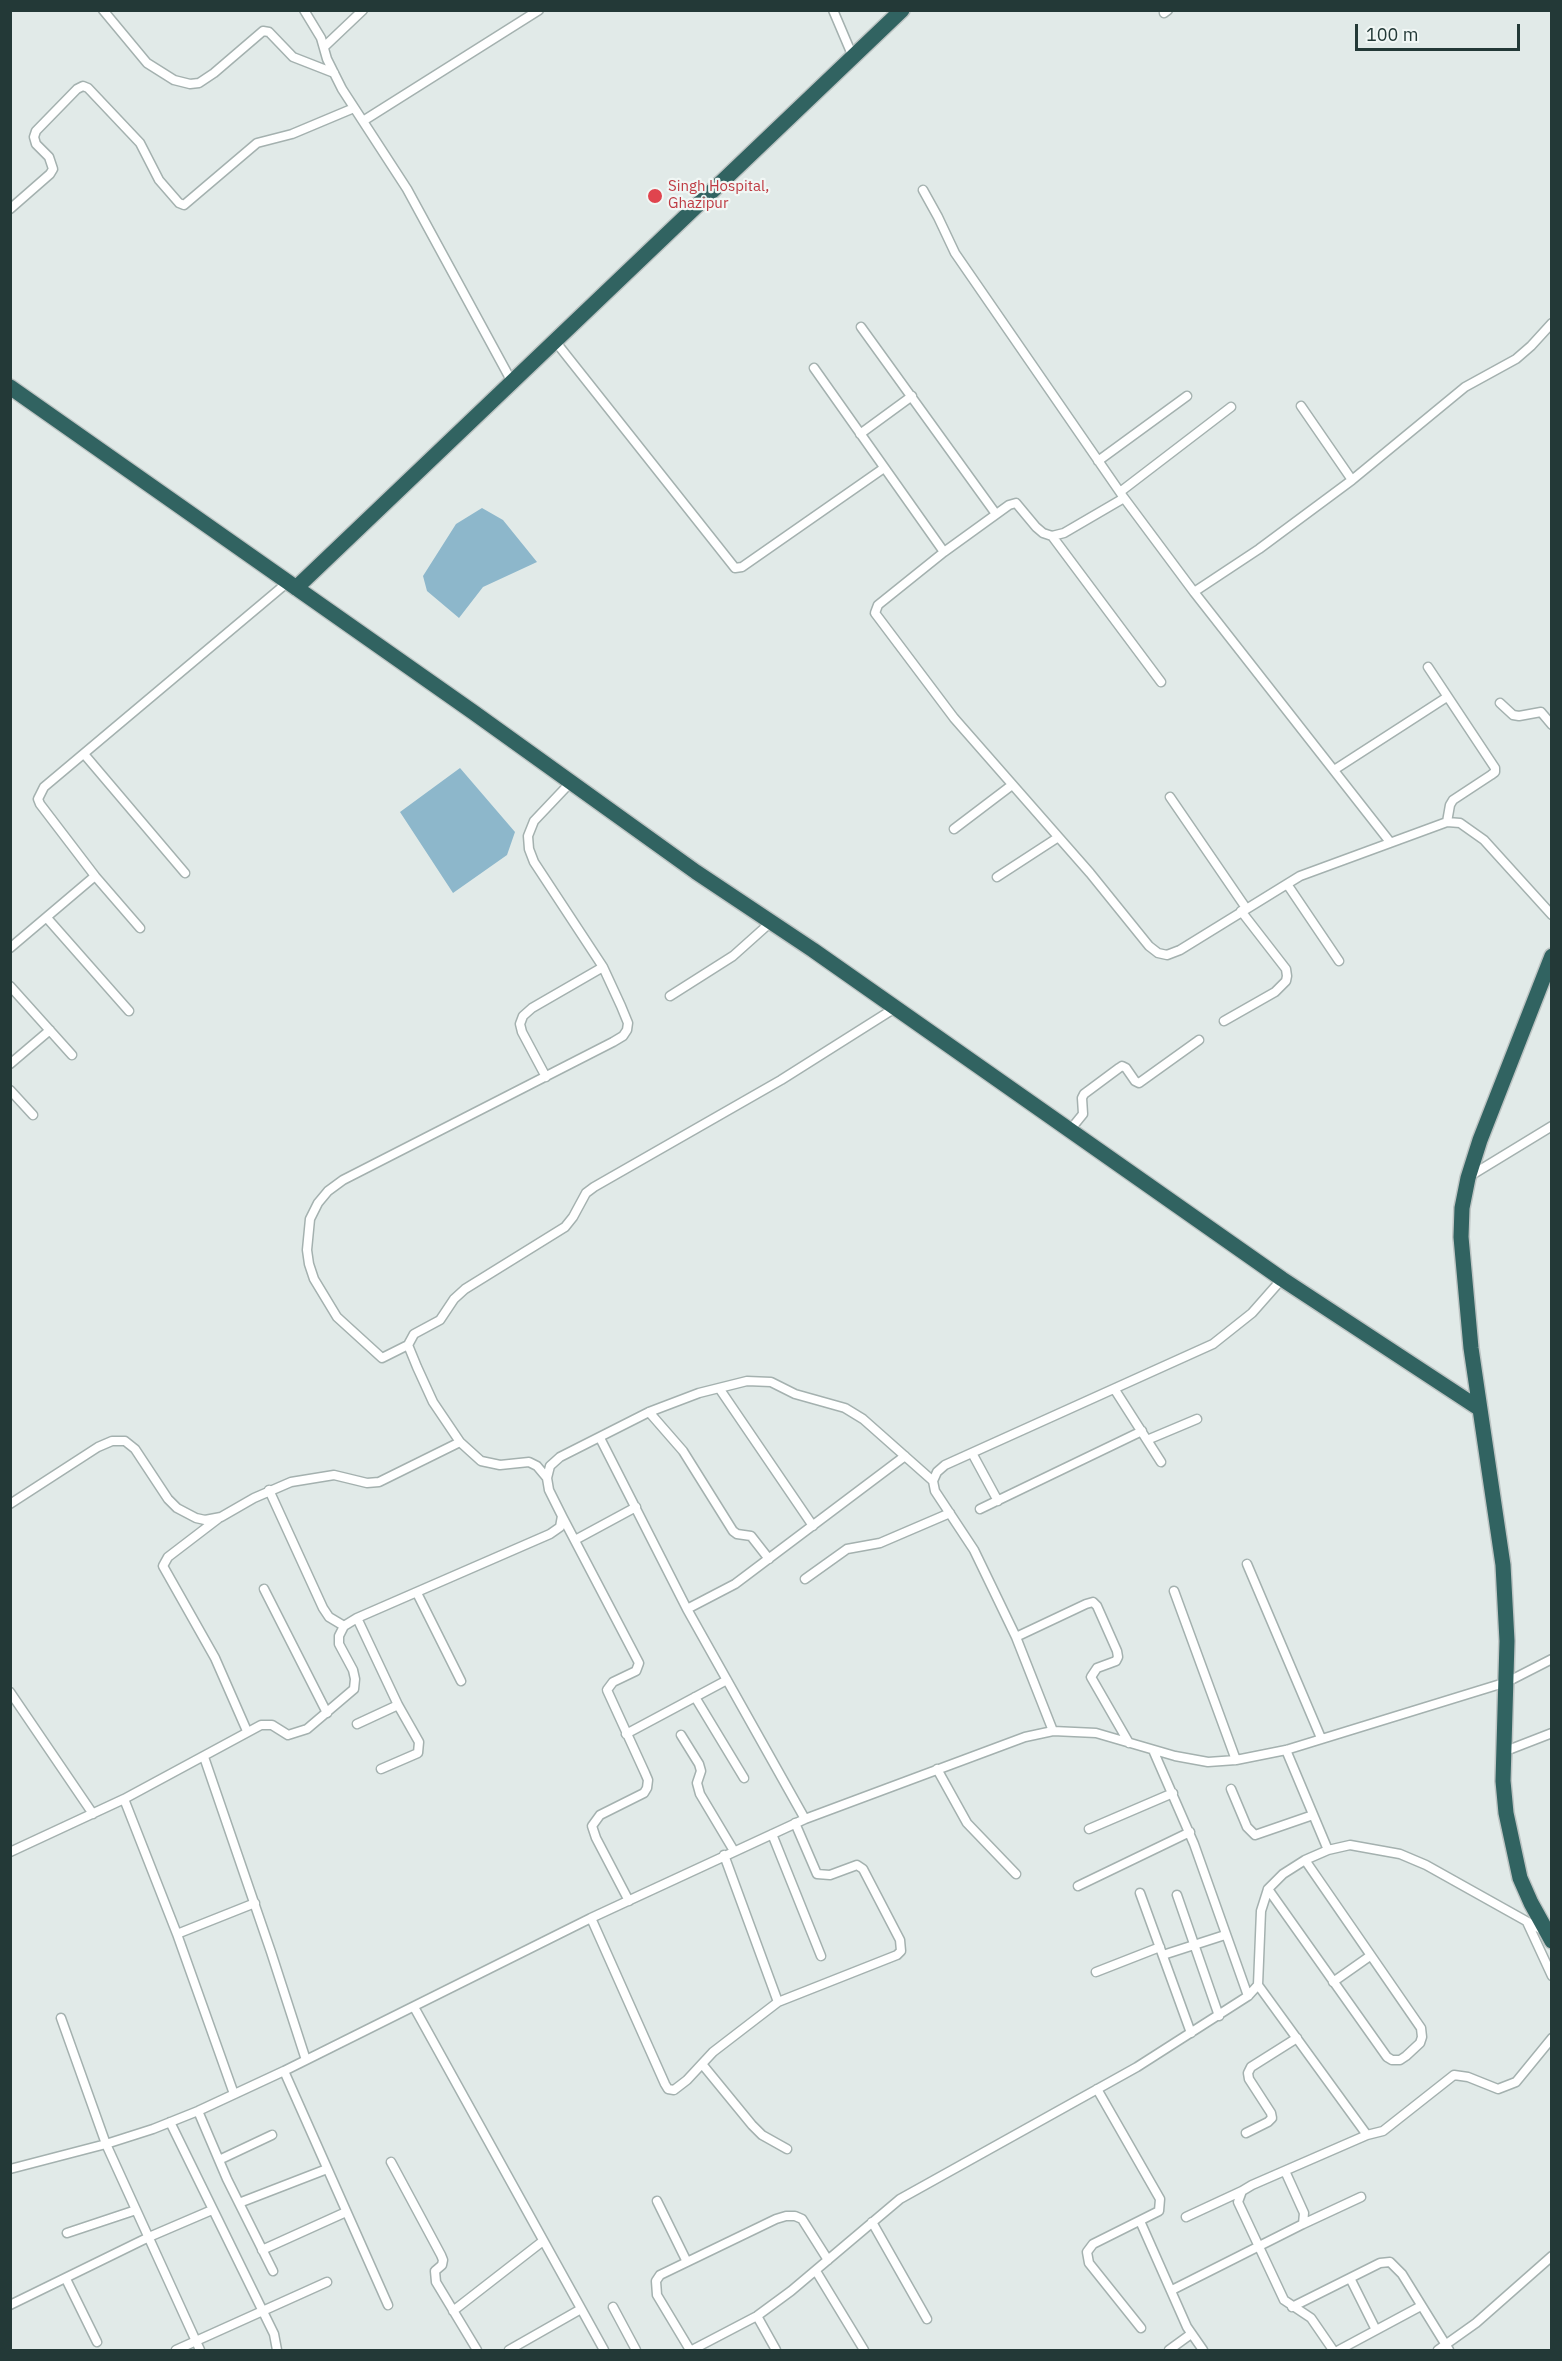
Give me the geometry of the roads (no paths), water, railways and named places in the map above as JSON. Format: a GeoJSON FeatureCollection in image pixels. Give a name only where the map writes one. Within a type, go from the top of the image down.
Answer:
{"type":"FeatureCollection","features":[{"type":"Feature","properties":{"kind":"highway"},"geometry":{"type":"LineString","coordinates":[[292,585],[512,382],[902,10]]}},
{"type":"Feature","properties":{"kind":"highway"},"geometry":{"type":"LineString","coordinates":[[10,387],[696,872],[1282,1278],[1480,1409]]}},
{"type":"Feature","properties":{"kind":"highway"},"geometry":{"type":"LineString","coordinates":[[1549,1936],[1520,1878],[1512,1847],[1504,1792],[1507,1641],[1503,1565],[1465,1299],[1461,1237],[1462,1208],[1468,1178],[1484,1129],[1551,956]]}},
{"type":"Feature","properties":{"kind":"street"},"geometry":{"type":"LineString","coordinates":[[103,10],[147,63],[174,80],[190,84],[199,83],[263,31],[269,32],[293,57],[334,73]]}},
{"type":"Feature","properties":{"kind":"street"},"geometry":{"type":"LineString","coordinates":[[304,10],[321,38],[334,73],[407,189],[512,382]]}},
{"type":"Feature","properties":{"kind":"street"},"geometry":{"type":"LineString","coordinates":[[324,47],[363,10]]}},
{"type":"Feature","properties":{"kind":"street"},"geometry":{"type":"LineString","coordinates":[[363,121],[539,10]]}},
{"type":"Feature","properties":{"kind":"street"},"geometry":{"type":"LineString","coordinates":[[833,10],[853,57]]}},
{"type":"Feature","properties":{"kind":"street"},"geometry":{"type":"LineString","coordinates":[[10,209],[53,169],[49,157],[36,144],[34,137],[36,130],[77,89],[83,86],[88,88],[140,143],[159,180],[179,203],[184,205],[257,143],[292,134],[354,108]]}},
{"type":"Feature","properties":{"kind":"street"},"geometry":{"type":"LineString","coordinates":[[923,190],[955,253],[1122,495],[1194,592],[1390,842]]}},
{"type":"Feature","properties":{"kind":"street"},"geometry":{"type":"LineString","coordinates":[[1194,592],[1260,549],[1352,480],[1465,387],[1516,359],[1551,323]]}},
{"type":"Feature","properties":{"kind":"street"},"geometry":{"type":"LineString","coordinates":[[861,327],[996,514]]}},
{"type":"Feature","properties":{"kind":"street"},"geometry":{"type":"LineString","coordinates":[[555,341],[735,568],[742,567],[884,468]]}},
{"type":"Feature","properties":{"kind":"street"},"geometry":{"type":"LineString","coordinates":[[814,368],[944,552]]}},
{"type":"Feature","properties":{"kind":"street"},"geometry":{"type":"LineString","coordinates":[[860,434],[912,396]]}},
{"type":"Feature","properties":{"kind":"street"},"geometry":{"type":"LineString","coordinates":[[1098,461],[1187,396]]}},
{"type":"Feature","properties":{"kind":"street"},"geometry":{"type":"LineString","coordinates":[[1301,406],[1352,480]]}},
{"type":"Feature","properties":{"kind":"street"},"geometry":{"type":"LineString","coordinates":[[1052,536],[1064,532],[1122,495],[1231,407]]}},
{"type":"Feature","properties":{"kind":"street"},"geometry":{"type":"LineString","coordinates":[[1161,682],[1052,536],[1036,527],[1016,503],[996,514],[944,552],[878,605],[875,613],[954,718],[1090,873],[1149,946],[1158,952],[1167,955],[1180,950],[1306,874],[1447,822],[1460,823],[1484,840],[1551,915]]}},
{"type":"Feature","properties":{"kind":"street"},"geometry":{"type":"LineString","coordinates":[[140,928],[95,876],[43,810],[38,799],[44,787],[292,585]]}},
{"type":"Feature","properties":{"kind":"street"},"geometry":{"type":"LineString","coordinates":[[1428,667],[1495,768],[1495,772],[1453,800],[1450,804],[1447,822]]}},
{"type":"Feature","properties":{"kind":"street"},"geometry":{"type":"LineString","coordinates":[[1334,770],[1447,697]]}},
{"type":"Feature","properties":{"kind":"street"},"geometry":{"type":"LineString","coordinates":[[1500,703],[1519,716],[1536,712],[1548,714],[1551,725]]}},
{"type":"Feature","properties":{"kind":"street"},"geometry":{"type":"LineString","coordinates":[[84,754],[185,873]]}},
{"type":"Feature","properties":{"kind":"street"},"geometry":{"type":"LineString","coordinates":[[571,782],[534,821],[528,836],[529,849],[534,862],[603,967],[628,1023],[627,1030],[614,1042],[366,1167],[328,1191],[318,1203],[310,1219],[307,1250],[314,1279],[332,1310],[382,1358],[408,1346],[414,1334],[440,1320],[454,1299],[465,1289],[566,1227],[586,1193],[594,1186],[781,1080],[895,1008]]}},
{"type":"Feature","properties":{"kind":"street"},"geometry":{"type":"LineString","coordinates":[[954,829],[1012,785]]}},
{"type":"Feature","properties":{"kind":"street"},"geometry":{"type":"LineString","coordinates":[[1170,797],[1244,910],[1286,969],[1286,981],[1275,992],[1224,1021]]}},
{"type":"Feature","properties":{"kind":"street"},"geometry":{"type":"LineString","coordinates":[[997,877],[1057,838]]}},
{"type":"Feature","properties":{"kind":"street"},"geometry":{"type":"LineString","coordinates":[[10,948],[95,876]]}},
{"type":"Feature","properties":{"kind":"street"},"geometry":{"type":"LineString","coordinates":[[1287,884],[1339,961]]}},
{"type":"Feature","properties":{"kind":"street"},"geometry":{"type":"LineString","coordinates":[[47,918],[129,1011]]}},
{"type":"Feature","properties":{"kind":"street"},"geometry":{"type":"LineString","coordinates":[[670,996],[733,956],[771,922]]}},
{"type":"Feature","properties":{"kind":"street"},"geometry":{"type":"LineString","coordinates":[[546,1077],[522,1032],[520,1024],[523,1016],[532,1008],[603,967]]}},
{"type":"Feature","properties":{"kind":"street"},"geometry":{"type":"LineString","coordinates":[[10,986],[72,1055]]}},
{"type":"Feature","properties":{"kind":"street"},"geometry":{"type":"LineString","coordinates":[[10,1064],[50,1030]]}},
{"type":"Feature","properties":{"kind":"street"},"geometry":{"type":"LineString","coordinates":[[1070,1131],[1083,1114],[1084,1094],[1119,1068],[1122,1066],[1126,1068],[1139,1083],[1199,1040]]}},
{"type":"Feature","properties":{"kind":"street"},"geometry":{"type":"LineString","coordinates":[[10,1090],[33,1115]]}},
{"type":"Feature","properties":{"kind":"street"},"geometry":{"type":"LineString","coordinates":[[1468,1178],[1551,1126]]}},
{"type":"Feature","properties":{"kind":"street"},"geometry":{"type":"LineString","coordinates":[[1053,1731],[1016,1637],[974,1550],[935,1491],[933,1481],[937,1472],[945,1465],[1213,1344],[1252,1313],[1282,1278]]}},
{"type":"Feature","properties":{"kind":"street"},"geometry":{"type":"LineString","coordinates":[[408,1346],[433,1402],[460,1442],[481,1461],[500,1465],[529,1462],[537,1466],[547,1478]]}},
{"type":"Feature","properties":{"kind":"street"},"geometry":{"type":"LineString","coordinates":[[629,1901],[592,1826],[600,1815],[644,1793],[647,1788],[648,1780],[607,1690],[613,1682],[636,1671],[639,1663],[549,1490],[547,1478],[550,1466],[560,1457],[649,1412],[699,1393],[747,1381],[771,1382],[795,1394],[845,1408],[863,1419],[933,1481]]}},
{"type":"Feature","properties":{"kind":"street"},"geometry":{"type":"LineString","coordinates":[[719,1388],[813,1526]]}},
{"type":"Feature","properties":{"kind":"street"},"geometry":{"type":"LineString","coordinates":[[1115,1390],[1161,1462]]}},
{"type":"Feature","properties":{"kind":"street"},"geometry":{"type":"LineString","coordinates":[[649,1412],[682,1451],[733,1531],[736,1534],[751,1536],[769,1559]]}},
{"type":"Feature","properties":{"kind":"street"},"geometry":{"type":"LineString","coordinates":[[1147,1440],[1197,1419]]}},
{"type":"Feature","properties":{"kind":"street"},"geometry":{"type":"LineString","coordinates":[[980,1509],[1142,1431]]}},
{"type":"Feature","properties":{"kind":"street"},"geometry":{"type":"LineString","coordinates":[[600,1438],[687,1609],[805,1819]]}},
{"type":"Feature","properties":{"kind":"street"},"geometry":{"type":"LineString","coordinates":[[10,1504],[98,1447],[112,1441],[124,1441],[135,1449],[177,1509],[205,1520],[221,1517]]}},
{"type":"Feature","properties":{"kind":"street"},"geometry":{"type":"LineString","coordinates":[[247,1731],[211,1650],[163,1566],[168,1557],[221,1517],[270,1490],[291,1482],[334,1475],[367,1484],[379,1482],[460,1442]]}},
{"type":"Feature","properties":{"kind":"street"},"geometry":{"type":"LineString","coordinates":[[972,1453],[998,1501]]}},
{"type":"Feature","properties":{"kind":"street"},"geometry":{"type":"LineString","coordinates":[[687,1609],[735,1584],[905,1456]]}},
{"type":"Feature","properties":{"kind":"street"},"geometry":{"type":"LineString","coordinates":[[270,1490],[323,1608],[329,1617],[344,1626]]}},
{"type":"Feature","properties":{"kind":"street"},"geometry":{"type":"LineString","coordinates":[[575,1540],[636,1507]]}},
{"type":"Feature","properties":{"kind":"street"},"geometry":{"type":"LineString","coordinates":[[805,1579],[847,1549],[880,1543],[950,1513]]}},
{"type":"Feature","properties":{"kind":"street"},"geometry":{"type":"LineString","coordinates":[[10,1852],[124,1799],[261,1725],[272,1725],[288,1735],[307,1729],[354,1689],[355,1679],[352,1670],[339,1644],[339,1636],[344,1626],[357,1618],[550,1534],[560,1527],[562,1516]]}},
{"type":"Feature","properties":{"kind":"street"},"geometry":{"type":"LineString","coordinates":[[1247,1564],[1321,1738]]}},
{"type":"Feature","properties":{"kind":"street"},"geometry":{"type":"LineString","coordinates":[[264,1589],[327,1713]]}},
{"type":"Feature","properties":{"kind":"street"},"geometry":{"type":"LineString","coordinates":[[1174,1592],[1236,1760]]}},
{"type":"Feature","properties":{"kind":"street"},"geometry":{"type":"LineString","coordinates":[[417,1593],[461,1681]]}},
{"type":"Feature","properties":{"kind":"street"},"geometry":{"type":"LineString","coordinates":[[1016,1637],[1093,1602],[1097,1606],[1118,1657],[1097,1668],[1091,1677],[1129,1743]]}},
{"type":"Feature","properties":{"kind":"street"},"geometry":{"type":"LineString","coordinates":[[357,1618],[398,1705],[419,1742],[418,1753],[381,1769]]}},
{"type":"Feature","properties":{"kind":"street"},"geometry":{"type":"LineString","coordinates":[[10,2169],[106,2144],[198,2111],[724,1855],[805,1819],[1025,1737],[1053,1731],[1096,1733],[1175,1756],[1209,1761],[1236,1760],[1286,1750],[1507,1682],[1551,1659]]}},
{"type":"Feature","properties":{"kind":"street"},"geometry":{"type":"LineString","coordinates":[[626,1734],[727,1680]]}},
{"type":"Feature","properties":{"kind":"street"},"geometry":{"type":"LineString","coordinates":[[10,1692],[93,1814]]}},
{"type":"Feature","properties":{"kind":"street"},"geometry":{"type":"LineString","coordinates":[[695,1697],[744,1778]]}},
{"type":"Feature","properties":{"kind":"street"},"geometry":{"type":"LineString","coordinates":[[357,1724],[398,1705]]}},
{"type":"Feature","properties":{"kind":"street"},"geometry":{"type":"LineString","coordinates":[[1503,1752],[1551,1733]]}},
{"type":"Feature","properties":{"kind":"street"},"geometry":{"type":"LineString","coordinates":[[681,1734],[699,1764],[701,1771],[697,1783],[700,1794],[734,1851]]}},
{"type":"Feature","properties":{"kind":"street"},"geometry":{"type":"LineString","coordinates":[[1153,1750],[1190,1832],[1248,1996]]}},
{"type":"Feature","properties":{"kind":"street"},"geometry":{"type":"LineString","coordinates":[[1286,1750],[1328,1850]]}},
{"type":"Feature","properties":{"kind":"street"},"geometry":{"type":"LineString","coordinates":[[204,1757],[306,2060]]}},
{"type":"Feature","properties":{"kind":"street"},"geometry":{"type":"LineString","coordinates":[[937,1769],[967,1823],[1016,1874]]}},
{"type":"Feature","properties":{"kind":"street"},"geometry":{"type":"LineString","coordinates":[[1231,1789],[1247,1827],[1255,1834],[1313,1815]]}},
{"type":"Feature","properties":{"kind":"street"},"geometry":{"type":"LineString","coordinates":[[1089,1829],[1173,1793]]}},
{"type":"Feature","properties":{"kind":"street"},"geometry":{"type":"LineString","coordinates":[[124,1799],[177,1934],[234,2094]]}},
{"type":"Feature","properties":{"kind":"street"},"geometry":{"type":"LineString","coordinates":[[591,1918],[668,2089],[674,2090],[680,2087],[713,2052],[778,2002],[897,1956],[902,1951],[900,1940],[863,1869],[857,1865],[830,1875],[817,1874],[795,1823]]}},
{"type":"Feature","properties":{"kind":"street"},"geometry":{"type":"LineString","coordinates":[[1078,1886],[1190,1832]]}},
{"type":"Feature","properties":{"kind":"street"},"geometry":{"type":"LineString","coordinates":[[772,1834],[821,1956]]}},
{"type":"Feature","properties":{"kind":"street"},"geometry":{"type":"LineString","coordinates":[[1367,2134],[1258,1985],[1261,1911],[1268,1889],[1305,1860],[1328,1850],[1350,1845],[1400,1854],[1436,1870],[1549,1936]]}},
{"type":"Feature","properties":{"kind":"street"},"geometry":{"type":"LineString","coordinates":[[724,1855],[778,2002]]}},
{"type":"Feature","properties":{"kind":"street"},"geometry":{"type":"LineString","coordinates":[[1268,1889],[1387,2057],[1392,2061],[1407,2056],[1420,2043],[1421,2028],[1305,1860]]}},
{"type":"Feature","properties":{"kind":"street"},"geometry":{"type":"LineString","coordinates":[[1140,1893],[1191,2033]]}},
{"type":"Feature","properties":{"kind":"street"},"geometry":{"type":"LineString","coordinates":[[1176,1895],[1219,2016]]}},
{"type":"Feature","properties":{"kind":"street"},"geometry":{"type":"LineString","coordinates":[[177,1934],[255,1903]]}},
{"type":"Feature","properties":{"kind":"street"},"geometry":{"type":"LineString","coordinates":[[1527,1922],[1551,1976]]}},
{"type":"Feature","properties":{"kind":"street"},"geometry":{"type":"LineString","coordinates":[[1096,1972],[1161,1951],[1194,1945],[1225,1935]]}},
{"type":"Feature","properties":{"kind":"street"},"geometry":{"type":"LineString","coordinates":[[1333,1982],[1370,1956]]}},
{"type":"Feature","properties":{"kind":"street"},"geometry":{"type":"LineString","coordinates":[[828,2260],[802,2219],[795,2216],[776,2219],[660,2275],[655,2286],[657,2295],[691,2350],[756,2316],[816,2271],[900,2199],[1097,2089],[1191,2033],[1248,1996],[1258,1985]]}},
{"type":"Feature","properties":{"kind":"street"},"geometry":{"type":"LineString","coordinates":[[414,2007],[604,2350]]}},
{"type":"Feature","properties":{"kind":"street"},"geometry":{"type":"LineString","coordinates":[[61,2018],[106,2144],[200,2350]]}},
{"type":"Feature","properties":{"kind":"street"},"geometry":{"type":"LineString","coordinates":[[1246,2133],[1272,2118],[1249,2079],[1248,2073],[1251,2067],[1297,2038]]}},
{"type":"Feature","properties":{"kind":"street"},"geometry":{"type":"LineString","coordinates":[[1186,2217],[1367,2134],[1383,2131],[1454,2076],[1461,2075],[1498,2089],[1516,2082],[1551,2038]]}},
{"type":"Feature","properties":{"kind":"street"},"geometry":{"type":"LineString","coordinates":[[702,2064],[752,2125],[762,2135],[787,2149]]}},
{"type":"Feature","properties":{"kind":"street"},"geometry":{"type":"LineString","coordinates":[[284,2071],[388,2305]]}},
{"type":"Feature","properties":{"kind":"street"},"geometry":{"type":"LineString","coordinates":[[1097,2089],[1160,2199],[1159,2211],[1089,2247],[1086,2257],[1141,2328]]}},
{"type":"Feature","properties":{"kind":"street"},"geometry":{"type":"LineString","coordinates":[[198,2111],[239,2203],[273,2271]]}},
{"type":"Feature","properties":{"kind":"street"},"geometry":{"type":"LineString","coordinates":[[170,2122],[274,2334],[277,2350]]}},
{"type":"Feature","properties":{"kind":"street"},"geometry":{"type":"LineString","coordinates":[[219,2160],[272,2136]]}},
{"type":"Feature","properties":{"kind":"street"},"geometry":{"type":"LineString","coordinates":[[391,2162],[441,2255],[442,2265],[434,2275],[477,2350]]}},
{"type":"Feature","properties":{"kind":"street"},"geometry":{"type":"LineString","coordinates":[[239,2203],[327,2169]]}},
{"type":"Feature","properties":{"kind":"street"},"geometry":{"type":"LineString","coordinates":[[1285,2171],[1304,2213],[1303,2224]]}},
{"type":"Feature","properties":{"kind":"street"},"geometry":{"type":"LineString","coordinates":[[1242,2191],[1238,2202],[1277,2289],[1292,2307],[1311,2318],[1333,2350]]}},
{"type":"Feature","properties":{"kind":"street"},"geometry":{"type":"LineString","coordinates":[[1172,2290],[1361,2197]]}},
{"type":"Feature","properties":{"kind":"street"},"geometry":{"type":"LineString","coordinates":[[657,2202],[687,2262]]}},
{"type":"Feature","properties":{"kind":"street"},"geometry":{"type":"LineString","coordinates":[[67,2233],[136,2210]]}},
{"type":"Feature","properties":{"kind":"street"},"geometry":{"type":"LineString","coordinates":[[10,2305],[149,2237],[212,2211]]}},
{"type":"Feature","properties":{"kind":"street"},"geometry":{"type":"LineString","coordinates":[[262,2250],[346,2212]]}},
{"type":"Feature","properties":{"kind":"street"},"geometry":{"type":"LineString","coordinates":[[1140,2221],[1191,2334],[1203,2350]]}},
{"type":"Feature","properties":{"kind":"street"},"geometry":{"type":"LineString","coordinates":[[873,2222],[927,2319]]}},
{"type":"Feature","properties":{"kind":"street"},"geometry":{"type":"LineString","coordinates":[[453,2311],[543,2241]]}},
{"type":"Feature","properties":{"kind":"street"},"geometry":{"type":"LineString","coordinates":[[1292,2307],[1380,2263],[1390,2262],[1402,2274],[1444,2349],[1551,2256]]}},
{"type":"Feature","properties":{"kind":"street"},"geometry":{"type":"LineString","coordinates":[[816,2271],[864,2350]]}},
{"type":"Feature","properties":{"kind":"street"},"geometry":{"type":"LineString","coordinates":[[1350,2278],[1376,2330]]}},
{"type":"Feature","properties":{"kind":"street"},"geometry":{"type":"LineString","coordinates":[[66,2279],[97,2342]]}},
{"type":"Feature","properties":{"kind":"street"},"geometry":{"type":"LineString","coordinates":[[176,2350],[327,2282]]}},
{"type":"Feature","properties":{"kind":"street"},"geometry":{"type":"LineString","coordinates":[[1339,2350],[1421,2306]]}},
{"type":"Feature","properties":{"kind":"street"},"geometry":{"type":"LineString","coordinates":[[614,2307],[636,2350]]}},
{"type":"Feature","properties":{"kind":"street"},"geometry":{"type":"LineString","coordinates":[[509,2350],[580,2309]]}},
{"type":"Feature","properties":{"kind":"street"},"geometry":{"type":"LineString","coordinates":[[756,2316],[776,2350]]}},
{"type":"Feature","properties":{"kind":"street"},"geometry":{"type":"LineString","coordinates":[[1169,2350],[1191,2334]]}},
{"type":"Feature","properties":{"kind":"water"},"geometry":{"type":"Polygon","coordinates":[[[482,508],[503,520],[537,562],[483,587],[459,618],[427,591],[423,576],[456,524],[482,508]]]}},
{"type":"Feature","properties":{"kind":"water"},"geometry":{"type":"Polygon","coordinates":[[[460,768],[515,832],[507,855],[453,893],[400,812],[460,768]]]}},
{"type":"Feature","properties":{"kind":"place","name":"Singh Hospital, Ghazipur"},"geometry":{"type":"Point","coordinates":[655,196]}}]}
